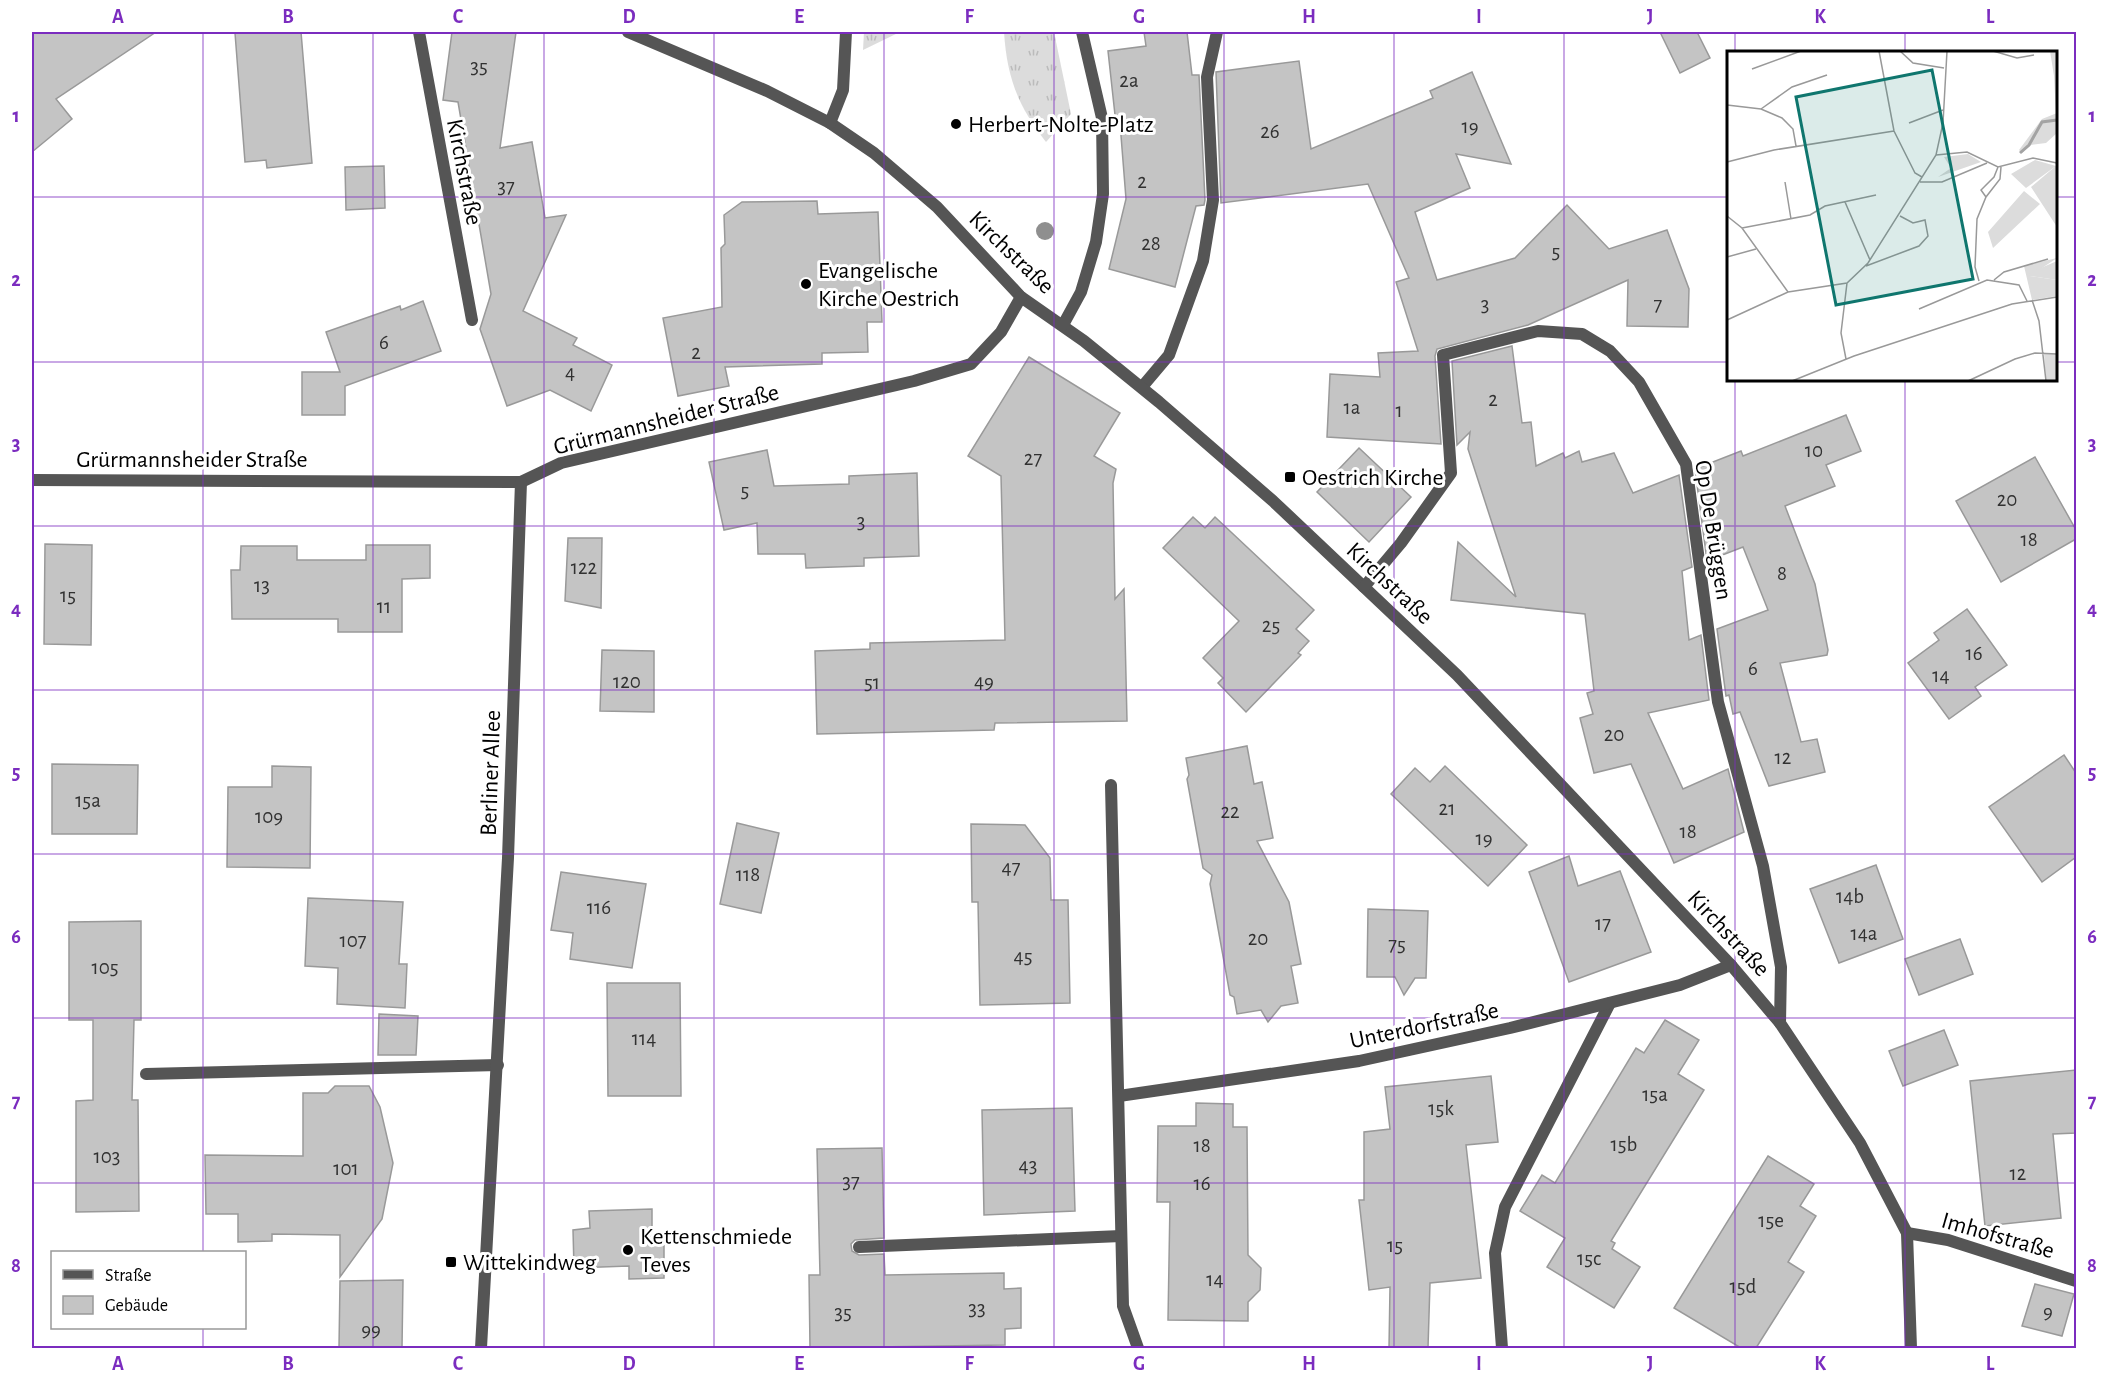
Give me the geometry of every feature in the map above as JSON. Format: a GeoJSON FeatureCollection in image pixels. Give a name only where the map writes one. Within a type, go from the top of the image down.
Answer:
{"type":"FeatureCollection","features":[{"type":"Feature","properties":{"kind":"street","name":"Kirchstraße"},"geometry":{"type":"LineString","coordinates":[[419,32],[472,320]]}},
{"type":"Feature","properties":{"kind":"street","name":"Kirchstraße"},"geometry":{"type":"LineString","coordinates":[[628,32],[767,92],[830,123],[874,153],[937,207],[1021,297],[1063,325],[1142,387],[1273,501],[1457,675],[1731,965],[1780,1023],[1860,1143],[1907,1233],[1911,1348]]}},
{"type":"Feature","properties":{"kind":"street"},"geometry":{"type":"LineString","coordinates":[[830,123],[843,90],[846,32]]}},
{"type":"Feature","properties":{"kind":"street"},"geometry":{"type":"LineString","coordinates":[[1063,325],[1081,292],[1096,242],[1102,194],[1102,118],[1082,32]]}},
{"type":"Feature","properties":{"kind":"street"},"geometry":{"type":"LineString","coordinates":[[1142,387],[1169,355],[1203,261],[1213,200],[1207,77],[1217,32]]}},
{"type":"Feature","properties":{"kind":"street","name":"Grürmannsheider Straße"},"geometry":{"type":"LineString","coordinates":[[32,480],[521,482],[561,463],[914,381],[971,364],[1001,332],[1021,297]]}},
{"type":"Feature","properties":{"kind":"street","name":"Op De Brüggen"},"geometry":{"type":"LineString","coordinates":[[1364,587],[1401,543],[1451,473],[1443,355],[1538,331],[1582,334],[1610,351],[1639,382],[1686,464],[1718,702],[1762,866],[1781,967],[1780,1023]]}},
{"type":"Feature","properties":{"kind":"street","name":"Berliner Allee"},"geometry":{"type":"LineString","coordinates":[[481,1348],[508,858],[521,482]]}},
{"type":"Feature","properties":{"kind":"street"},"geometry":{"type":"LineString","coordinates":[[1111,785],[1123,1306],[1138,1348]]}},
{"type":"Feature","properties":{"kind":"street","name":"Unterdorfstraße"},"geometry":{"type":"LineString","coordinates":[[1119,1096],[1359,1061],[1510,1028],[1680,985],[1731,965]]}},
{"type":"Feature","properties":{"kind":"street"},"geometry":{"type":"LineString","coordinates":[[1502,1348],[1495,1253],[1505,1207],[1610,1003]]}},
{"type":"Feature","properties":{"kind":"street"},"geometry":{"type":"LineString","coordinates":[[146,1074],[498,1065]]}},
{"type":"Feature","properties":{"kind":"street","name":"Imhofstraße"},"geometry":{"type":"LineString","coordinates":[[1907,1233],[1948,1240],[2076,1281]]}},
{"type":"Feature","properties":{"kind":"street"},"geometry":{"type":"LineString","coordinates":[[859,1247],[1121,1236]]}},
{"type":"Feature","properties":{"kind":"green space"},"geometry":{"type":"Polygon","coordinates":[[[864,32],[900,32],[863,50],[864,32]]]}},
{"type":"Feature","properties":{"kind":"green space"},"geometry":{"type":"Polygon","coordinates":[[[1004,32],[1054,32],[1071,114],[1046,142],[1021,104],[1011,78],[1004,32]]]}},
{"type":"Feature","properties":{"kind":"building"},"geometry":{"type":"Polygon","coordinates":[[[32,32],[156,32],[56,99],[72,119],[32,152],[32,32]]]}},
{"type":"Feature","properties":{"kind":"building"},"geometry":{"type":"Polygon","coordinates":[[[301,32],[312,163],[267,168],[266,160],[245,162],[235,33],[301,32]]]}},
{"type":"Feature","properties":{"kind":"building"},"geometry":{"type":"Polygon","coordinates":[[[452,32],[516,32],[500,148],[532,142],[545,218],[566,215],[523,311],[577,338],[573,345],[612,365],[591,411],[550,390],[507,406],[480,329],[491,294],[458,102],[443,100],[452,32]]]}},
{"type":"Feature","properties":{"kind":"building"},"geometry":{"type":"Polygon","coordinates":[[[1144,32],[1187,32],[1192,75],[1199,75],[1205,200],[1204,205],[1196,206],[1175,287],[1109,269],[1126,199],[1120,123],[1116,124],[1108,51],[1146,46],[1144,32]]]}},
{"type":"Feature","properties":{"kind":"building"},"geometry":{"type":"Polygon","coordinates":[[[1660,32],[1697,32],[1710,58],[1680,73],[1660,32]]]}},
{"type":"Feature","properties":{"kind":"building"},"geometry":{"type":"Polygon","coordinates":[[[1299,61],[1311,149],[1433,98],[1430,91],[1472,72],[1511,164],[1456,154],[1470,188],[1415,212],[1437,280],[1515,258],[1567,205],[1609,249],[1667,230],[1689,289],[1688,327],[1627,326],[1628,280],[1528,325],[1437,349],[1435,356],[1441,444],[1327,437],[1330,374],[1380,377],[1378,353],[1418,351],[1396,282],[1409,278],[1368,184],[1221,203],[1216,72],[1299,61]]]}},
{"type":"Feature","properties":{"kind":"building"},"geometry":{"type":"Polygon","coordinates":[[[384,166],[385,208],[346,210],[345,167],[384,166]]]}},
{"type":"Feature","properties":{"kind":"building","name":"Evangelische Kirche Oestrich"},"geometry":{"type":"Polygon","coordinates":[[[817,201],[818,214],[878,212],[882,322],[867,322],[868,352],[822,353],[822,364],[725,367],[729,386],[678,396],[663,318],[722,307],[721,248],[725,244],[724,215],[742,202],[817,201]]]}},
{"type":"Feature","properties":{"kind":"building"},"geometry":{"type":"Polygon","coordinates":[[[423,301],[441,351],[345,386],[345,415],[302,415],[302,372],[340,372],[326,332],[400,306],[401,310],[423,301]]]}},
{"type":"Feature","properties":{"kind":"building"},"geometry":{"type":"Polygon","coordinates":[[[1512,346],[1522,423],[1531,422],[1536,466],[1563,453],[1565,458],[1579,451],[1582,462],[1614,453],[1633,493],[1679,475],[1692,567],[1682,571],[1689,640],[1701,635],[1709,700],[1648,713],[1683,789],[1728,769],[1744,832],[1674,863],[1631,764],[1594,773],[1580,718],[1593,714],[1587,693],[1594,691],[1585,614],[1451,600],[1458,542],[1516,597],[1468,449],[1470,432],[1457,445],[1452,361],[1512,346]]]}},
{"type":"Feature","properties":{"kind":"building"},"geometry":{"type":"Polygon","coordinates":[[[1029,357],[1120,413],[1094,456],[1116,469],[1113,483],[1115,599],[1124,589],[1127,721],[995,723],[994,730],[817,734],[815,651],[870,649],[870,643],[1005,640],[1001,476],[968,456],[1029,357]]]}},
{"type":"Feature","properties":{"kind":"building"},"geometry":{"type":"Polygon","coordinates":[[[1846,415],[1861,451],[1826,465],[1835,486],[1785,506],[1815,584],[1828,650],[1827,655],[1780,663],[1801,742],[1817,739],[1825,772],[1769,786],[1740,712],[1733,714],[1729,695],[1726,696],[1717,629],[1768,610],[1743,547],[1707,561],[1695,469],[1741,451],[1743,456],[1846,415]]]}},
{"type":"Feature","properties":{"kind":"building"},"geometry":{"type":"Polygon","coordinates":[[[1359,448],[1411,497],[1369,542],[1317,492],[1359,448]]]}},
{"type":"Feature","properties":{"kind":"building"},"geometry":{"type":"Polygon","coordinates":[[[767,450],[774,486],[849,484],[849,476],[917,473],[919,556],[864,558],[864,566],[806,568],[805,554],[758,554],[757,523],[724,530],[709,462],[767,450]]]}},
{"type":"Feature","properties":{"kind":"building"},"geometry":{"type":"Polygon","coordinates":[[[2035,457],[2076,530],[2076,539],[2001,582],[1956,501],[2035,457]]]}},
{"type":"Feature","properties":{"kind":"building"},"geometry":{"type":"Polygon","coordinates":[[[1193,517],[1205,528],[1215,517],[1314,610],[1296,629],[1309,641],[1298,653],[1301,655],[1246,712],[1218,683],[1223,678],[1203,658],[1239,621],[1163,548],[1193,517]]]}},
{"type":"Feature","properties":{"kind":"building"},"geometry":{"type":"Polygon","coordinates":[[[568,538],[602,538],[601,608],[565,601],[568,538]]]}},
{"type":"Feature","properties":{"kind":"building"},"geometry":{"type":"Polygon","coordinates":[[[45,544],[92,545],[91,645],[44,644],[45,544]]]}},
{"type":"Feature","properties":{"kind":"building"},"geometry":{"type":"Polygon","coordinates":[[[366,545],[430,545],[430,578],[402,579],[402,632],[338,632],[338,619],[232,619],[231,570],[240,570],[241,546],[297,546],[297,560],[366,560],[366,545]]]}},
{"type":"Feature","properties":{"kind":"building"},"geometry":{"type":"Polygon","coordinates":[[[1967,609],[2007,665],[1975,687],[1981,696],[1949,719],[1908,663],[1939,640],[1934,633],[1967,609]]]}},
{"type":"Feature","properties":{"kind":"building"},"geometry":{"type":"Polygon","coordinates":[[[602,650],[654,651],[654,712],[600,711],[602,650]]]}},
{"type":"Feature","properties":{"kind":"building"},"geometry":{"type":"Polygon","coordinates":[[[1247,746],[1254,784],[1262,782],[1273,838],[1257,841],[1289,902],[1301,964],[1291,966],[1298,1003],[1281,1006],[1268,1022],[1261,1010],[1237,1014],[1234,997],[1230,995],[1210,884],[1212,875],[1203,868],[1187,779],[1189,775],[1186,758],[1247,746]]]}},
{"type":"Feature","properties":{"kind":"building"},"geometry":{"type":"Polygon","coordinates":[[[2064,755],[2076,773],[2076,857],[2042,882],[1989,807],[2064,755]]]}},
{"type":"Feature","properties":{"kind":"building"},"geometry":{"type":"Polygon","coordinates":[[[52,764],[138,765],[137,834],[52,834],[52,764]]]}},
{"type":"Feature","properties":{"kind":"building"},"geometry":{"type":"Polygon","coordinates":[[[272,766],[311,767],[310,868],[227,867],[228,787],[272,787],[272,766]]]}},
{"type":"Feature","properties":{"kind":"building"},"geometry":{"type":"Polygon","coordinates":[[[1445,766],[1527,845],[1488,886],[1391,794],[1415,768],[1430,782],[1445,766]]]}},
{"type":"Feature","properties":{"kind":"building"},"geometry":{"type":"Polygon","coordinates":[[[737,823],[779,833],[761,913],[720,904],[737,823]]]}},
{"type":"Feature","properties":{"kind":"building"},"geometry":{"type":"Polygon","coordinates":[[[971,824],[1025,825],[1050,858],[1051,900],[1068,900],[1070,1003],[980,1005],[978,902],[972,902],[971,824]]]}},
{"type":"Feature","properties":{"kind":"building"},"geometry":{"type":"Polygon","coordinates":[[[1569,856],[1578,886],[1620,871],[1651,952],[1569,982],[1529,872],[1569,856]]]}},
{"type":"Feature","properties":{"kind":"building"},"geometry":{"type":"Polygon","coordinates":[[[1876,865],[1903,939],[1839,963],[1810,889],[1876,865]]]}},
{"type":"Feature","properties":{"kind":"building"},"geometry":{"type":"Polygon","coordinates":[[[561,872],[646,884],[632,968],[570,959],[573,933],[551,930],[561,872]]]}},
{"type":"Feature","properties":{"kind":"building"},"geometry":{"type":"Polygon","coordinates":[[[308,898],[403,902],[399,964],[407,964],[405,1008],[337,1004],[338,968],[305,966],[308,898]]]}},
{"type":"Feature","properties":{"kind":"building"},"geometry":{"type":"Polygon","coordinates":[[[1368,909],[1428,911],[1426,978],[1415,978],[1404,995],[1395,977],[1367,977],[1368,909]]]}},
{"type":"Feature","properties":{"kind":"building"},"geometry":{"type":"Polygon","coordinates":[[[141,921],[141,1020],[134,1020],[132,1100],[138,1100],[139,1211],[76,1212],[76,1101],[93,1100],[93,1020],[69,1020],[69,922],[141,921]]]}},
{"type":"Feature","properties":{"kind":"building"},"geometry":{"type":"Polygon","coordinates":[[[1960,939],[1973,974],[1919,995],[1905,959],[1960,939]]]}},
{"type":"Feature","properties":{"kind":"building"},"geometry":{"type":"Polygon","coordinates":[[[607,983],[680,983],[681,1096],[608,1096],[607,983]]]}},
{"type":"Feature","properties":{"kind":"building"},"geometry":{"type":"Polygon","coordinates":[[[379,1014],[418,1016],[416,1055],[378,1055],[379,1014]]]}},
{"type":"Feature","properties":{"kind":"building"},"geometry":{"type":"Polygon","coordinates":[[[1665,1020],[1699,1040],[1678,1074],[1704,1090],[1611,1241],[1615,1243],[1612,1249],[1640,1267],[1614,1308],[1547,1267],[1565,1238],[1520,1211],[1542,1175],[1555,1183],[1636,1048],[1644,1053],[1665,1020]]]}},
{"type":"Feature","properties":{"kind":"building"},"geometry":{"type":"Polygon","coordinates":[[[1944,1030],[1958,1065],[1903,1086],[1889,1051],[1944,1030]]]}},
{"type":"Feature","properties":{"kind":"building"},"geometry":{"type":"Polygon","coordinates":[[[2076,1070],[2076,1133],[2053,1134],[2061,1218],[1985,1226],[1970,1081],[2076,1070]]]}},
{"type":"Feature","properties":{"kind":"building"},"geometry":{"type":"Polygon","coordinates":[[[1491,1076],[1498,1142],[1466,1145],[1481,1278],[1430,1283],[1428,1348],[1389,1348],[1390,1287],[1369,1290],[1359,1200],[1364,1200],[1364,1132],[1390,1129],[1385,1087],[1491,1076]]]}},
{"type":"Feature","properties":{"kind":"building"},"geometry":{"type":"Polygon","coordinates":[[[335,1086],[369,1086],[380,1107],[393,1163],[382,1219],[340,1277],[340,1235],[272,1234],[272,1241],[238,1242],[238,1214],[206,1214],[205,1155],[303,1156],[303,1093],[328,1093],[335,1086]]]}},
{"type":"Feature","properties":{"kind":"building"},"geometry":{"type":"Polygon","coordinates":[[[1196,1103],[1233,1104],[1233,1127],[1247,1127],[1248,1255],[1261,1268],[1260,1290],[1248,1302],[1248,1321],[1168,1320],[1170,1202],[1157,1202],[1158,1126],[1196,1126],[1196,1103]]]}},
{"type":"Feature","properties":{"kind":"building"},"geometry":{"type":"Polygon","coordinates":[[[1072,1108],[1075,1211],[984,1215],[982,1110],[1072,1108]]]}},
{"type":"Feature","properties":{"kind":"building"},"geometry":{"type":"Polygon","coordinates":[[[882,1148],[884,1238],[855,1240],[851,1244],[852,1251],[859,1255],[884,1254],[885,1275],[1004,1273],[1004,1289],[1021,1288],[1021,1328],[1005,1329],[1005,1345],[810,1348],[809,1275],[820,1275],[817,1149],[882,1148]]]}},
{"type":"Feature","properties":{"kind":"building"},"geometry":{"type":"Polygon","coordinates":[[[1768,1156],[1814,1184],[1800,1206],[1816,1216],[1788,1262],[1804,1272],[1756,1348],[1741,1348],[1674,1308],[1768,1156]]]}},
{"type":"Feature","properties":{"kind":"building","name":"Kettenschmiede Teves"},"geometry":{"type":"Polygon","coordinates":[[[652,1209],[652,1237],[664,1237],[664,1278],[629,1279],[629,1266],[574,1268],[573,1230],[590,1228],[589,1211],[652,1209]]]}},
{"type":"Feature","properties":{"kind":"building"},"geometry":{"type":"Polygon","coordinates":[[[403,1280],[402,1348],[339,1348],[340,1281],[403,1280]]]}},
{"type":"Feature","properties":{"kind":"building"},"geometry":{"type":"Polygon","coordinates":[[[2035,1284],[2074,1294],[2062,1336],[2022,1326],[2035,1284]]]}},
{"type":"Feature","properties":{"kind":"place","name":"Herbert-Nolte-Platz"},"geometry":{"type":"Point","coordinates":[956,124]}},
{"type":"Feature","properties":{"kind":"place","name":"Evangelische Kirche Oestrich"},"geometry":{"type":"Point","coordinates":[806,284]}},
{"type":"Feature","properties":{"kind":"place","name":"Oestrich Kirche"},"geometry":{"type":"Point","coordinates":[1290,477]}},
{"type":"Feature","properties":{"kind":"place","name":"Kettenschmiede Teves"},"geometry":{"type":"Point","coordinates":[628,1250]}},
{"type":"Feature","properties":{"kind":"place","name":"Wittekindweg"},"geometry":{"type":"Point","coordinates":[451,1262]}}]}
